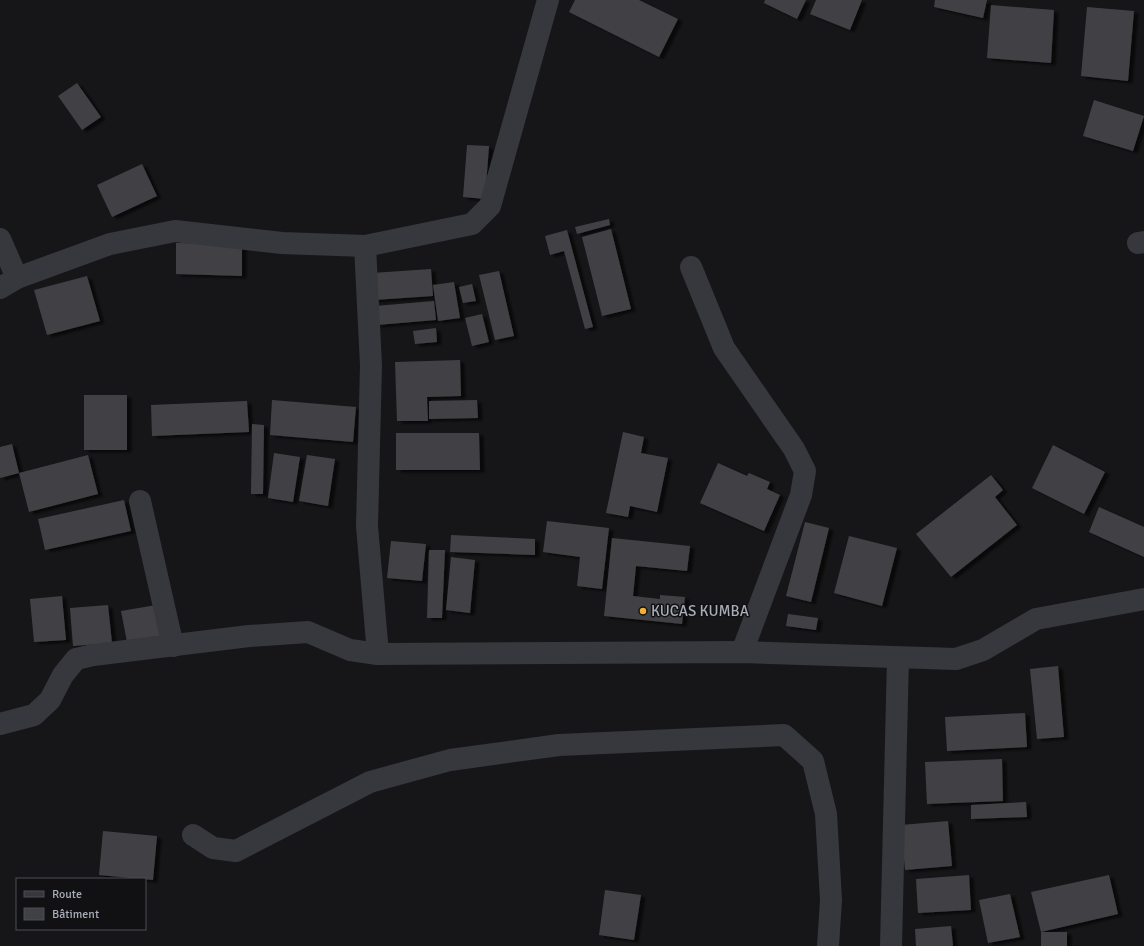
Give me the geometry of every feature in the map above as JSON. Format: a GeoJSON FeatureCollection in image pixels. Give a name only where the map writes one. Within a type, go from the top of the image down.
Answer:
{"type":"FeatureCollection","features":[{"type":"Feature","properties":{"kind":"street"},"geometry":{"type":"LineString","coordinates":[[0,239],[8,283],[110,244],[175,231],[282,243],[365,246],[472,224],[490,206],[542,15],[548,0]]}},
{"type":"Feature","properties":{"kind":"street"},"geometry":{"type":"LineString","coordinates":[[365,246],[371,365],[367,526],[378,654]]}},
{"type":"Feature","properties":{"kind":"street"},"geometry":{"type":"LineString","coordinates":[[691,268],[724,348],[794,449],[805,471],[801,495],[742,652]]}},
{"type":"Feature","properties":{"kind":"street"},"geometry":{"type":"LineString","coordinates":[[140,501],[173,646]]}},
{"type":"Feature","properties":{"kind":"street"},"geometry":{"type":"LineString","coordinates":[[0,724],[34,715],[50,700],[63,675],[76,660],[93,655],[249,636],[308,632],[350,650],[378,654],[742,652],[956,659],[983,650],[1036,619],[1144,599]]}},
{"type":"Feature","properties":{"kind":"street"},"geometry":{"type":"LineString","coordinates":[[891,946],[898,658]]}},
{"type":"Feature","properties":{"kind":"street"},"geometry":{"type":"LineString","coordinates":[[193,834],[213,848],[236,851],[370,782],[450,760],[559,744],[784,735],[813,761],[826,814],[831,900],[828,946]]}},
{"type":"Feature","properties":{"kind":"building"},"geometry":{"type":"Polygon","coordinates":[[[575,0],[639,0],[678,19],[659,57],[569,12],[575,0]]]}},
{"type":"Feature","properties":{"kind":"building"},"geometry":{"type":"Polygon","coordinates":[[[765,0],[806,0],[797,19],[764,3],[765,0]]]}},
{"type":"Feature","properties":{"kind":"building"},"geometry":{"type":"Polygon","coordinates":[[[816,0],[862,0],[850,30],[810,14],[816,0]]]}},
{"type":"Feature","properties":{"kind":"building"},"geometry":{"type":"Polygon","coordinates":[[[935,0],[987,0],[983,18],[934,7],[935,0]]]}},
{"type":"Feature","properties":{"kind":"building"},"geometry":{"type":"Polygon","coordinates":[[[991,5],[1054,10],[1051,63],[987,58],[991,5]]]}},
{"type":"Feature","properties":{"kind":"building"},"geometry":{"type":"Polygon","coordinates":[[[1087,7],[1134,11],[1128,81],[1081,76],[1087,7]]]}},
{"type":"Feature","properties":{"kind":"building"},"geometry":{"type":"Polygon","coordinates":[[[77,83],[101,117],[82,130],[58,96],[77,83]]]}},
{"type":"Feature","properties":{"kind":"building"},"geometry":{"type":"Polygon","coordinates":[[[1094,100],[1144,116],[1133,151],[1083,136],[1094,100]]]}},
{"type":"Feature","properties":{"kind":"building"},"geometry":{"type":"Polygon","coordinates":[[[467,145],[489,146],[485,199],[463,197],[467,145]]]}},
{"type":"Feature","properties":{"kind":"building"},"geometry":{"type":"Polygon","coordinates":[[[142,164],[157,196],[112,217],[97,185],[142,164]]]}},
{"type":"Feature","properties":{"kind":"building"},"geometry":{"type":"Polygon","coordinates":[[[609,219],[610,225],[577,234],[575,227],[609,219]]]}},
{"type":"Feature","properties":{"kind":"building"},"geometry":{"type":"Polygon","coordinates":[[[611,229],[631,309],[602,316],[582,237],[611,229]]]}},
{"type":"Feature","properties":{"kind":"building"},"geometry":{"type":"Polygon","coordinates":[[[567,230],[593,327],[585,329],[564,251],[550,255],[545,236],[567,230]]]}},
{"type":"Feature","properties":{"kind":"building"},"geometry":{"type":"Polygon","coordinates":[[[176,243],[242,244],[242,276],[176,274],[176,243]]]}},
{"type":"Feature","properties":{"kind":"building"},"geometry":{"type":"Polygon","coordinates":[[[431,269],[433,296],[374,300],[372,273],[431,269]]]}},
{"type":"Feature","properties":{"kind":"building"},"geometry":{"type":"Polygon","coordinates":[[[499,271],[514,336],[495,340],[479,275],[499,271]]]}},
{"type":"Feature","properties":{"kind":"building"},"geometry":{"type":"Polygon","coordinates":[[[87,276],[100,321],[47,335],[34,290],[87,276]]]}},
{"type":"Feature","properties":{"kind":"building"},"geometry":{"type":"Polygon","coordinates":[[[454,282],[460,318],[438,321],[433,285],[454,282]]]}},
{"type":"Feature","properties":{"kind":"building"},"geometry":{"type":"Polygon","coordinates":[[[472,284],[476,301],[463,303],[459,287],[472,284]]]}},
{"type":"Feature","properties":{"kind":"building"},"geometry":{"type":"Polygon","coordinates":[[[434,301],[436,320],[377,325],[375,306],[434,301]]]}},
{"type":"Feature","properties":{"kind":"building"},"geometry":{"type":"Polygon","coordinates":[[[482,314],[489,342],[472,346],[465,318],[482,314]]]}},
{"type":"Feature","properties":{"kind":"building"},"geometry":{"type":"Polygon","coordinates":[[[436,328],[437,342],[415,344],[413,331],[436,328]]]}},
{"type":"Feature","properties":{"kind":"building"},"geometry":{"type":"Polygon","coordinates":[[[460,360],[461,396],[427,397],[428,421],[397,421],[395,362],[460,360]]]}},
{"type":"Feature","properties":{"kind":"building"},"geometry":{"type":"Polygon","coordinates":[[[84,395],[127,395],[127,450],[84,450],[84,395]]]}},
{"type":"Feature","properties":{"kind":"building"},"geometry":{"type":"Polygon","coordinates":[[[272,400],[356,407],[353,442],[270,435],[272,400]]]}},
{"type":"Feature","properties":{"kind":"building"},"geometry":{"type":"Polygon","coordinates":[[[477,400],[478,418],[429,419],[429,401],[477,400]]]}},
{"type":"Feature","properties":{"kind":"building"},"geometry":{"type":"Polygon","coordinates":[[[247,401],[249,432],[152,436],[151,405],[247,401]]]}},
{"type":"Feature","properties":{"kind":"building"},"geometry":{"type":"Polygon","coordinates":[[[252,424],[264,425],[263,494],[251,494],[252,424]]]}},
{"type":"Feature","properties":{"kind":"building"},"geometry":{"type":"Polygon","coordinates":[[[623,432],[644,437],[641,453],[668,458],[657,512],[630,506],[628,517],[606,513],[623,432]]]}},
{"type":"Feature","properties":{"kind":"building"},"geometry":{"type":"Polygon","coordinates":[[[396,433],[479,433],[480,470],[396,470],[396,433]]]}},
{"type":"Feature","properties":{"kind":"building"},"geometry":{"type":"Polygon","coordinates":[[[12,444],[19,473],[0,478],[0,447],[12,444]]]}},
{"type":"Feature","properties":{"kind":"building"},"geometry":{"type":"Polygon","coordinates":[[[1053,445],[1105,472],[1084,514],[1032,488],[1053,445]]]}},
{"type":"Feature","properties":{"kind":"building"},"geometry":{"type":"Polygon","coordinates":[[[274,453],[300,457],[293,502],[268,498],[274,453]]]}},
{"type":"Feature","properties":{"kind":"building"},"geometry":{"type":"Polygon","coordinates":[[[88,455],[98,494],[29,512],[19,473],[88,455]]]}},
{"type":"Feature","properties":{"kind":"building"},"geometry":{"type":"Polygon","coordinates":[[[307,455],[335,459],[328,506],[299,501],[307,455]]]}},
{"type":"Feature","properties":{"kind":"building"},"geometry":{"type":"Polygon","coordinates":[[[718,463],[747,476],[749,473],[770,482],[767,489],[780,495],[764,531],[700,503],[718,463]]]}},
{"type":"Feature","properties":{"kind":"building"},"geometry":{"type":"Polygon","coordinates":[[[991,475],[1003,490],[995,497],[1017,525],[951,577],[916,534],[991,475]]]}},
{"type":"Feature","properties":{"kind":"building"},"geometry":{"type":"Polygon","coordinates":[[[124,500],[131,531],[45,550],[38,519],[124,500]]]}},
{"type":"Feature","properties":{"kind":"building"},"geometry":{"type":"Polygon","coordinates":[[[1099,507],[1144,527],[1144,557],[1089,532],[1099,507]]]}},
{"type":"Feature","properties":{"kind":"building"},"geometry":{"type":"Polygon","coordinates":[[[547,521],[609,528],[602,589],[577,586],[580,557],[543,552],[547,521]]]}},
{"type":"Feature","properties":{"kind":"building"},"geometry":{"type":"Polygon","coordinates":[[[805,522],[829,528],[811,602],[786,596],[805,522]]]}},
{"type":"Feature","properties":{"kind":"building"},"geometry":{"type":"Polygon","coordinates":[[[451,535],[535,539],[535,555],[450,552],[451,535]]]}},
{"type":"Feature","properties":{"kind":"building"},"geometry":{"type":"Polygon","coordinates":[[[849,536],[897,548],[882,606],[834,593],[849,536]]]}},
{"type":"Feature","properties":{"kind":"building"},"geometry":{"type":"Polygon","coordinates":[[[612,538],[690,546],[687,571],[636,566],[633,596],[660,599],[660,595],[685,597],[682,624],[604,616],[612,538]]]}},
{"type":"Feature","properties":{"kind":"building"},"geometry":{"type":"Polygon","coordinates":[[[391,541],[426,544],[422,581],[387,578],[391,541]]]}},
{"type":"Feature","properties":{"kind":"building"},"geometry":{"type":"Polygon","coordinates":[[[429,550],[445,550],[442,618],[427,618],[429,550]]]}},
{"type":"Feature","properties":{"kind":"building"},"geometry":{"type":"Polygon","coordinates":[[[451,557],[475,560],[470,613],[446,610],[451,557]]]}},
{"type":"Feature","properties":{"kind":"building"},"geometry":{"type":"Polygon","coordinates":[[[62,596],[66,640],[34,642],[30,599],[62,596]]]}},
{"type":"Feature","properties":{"kind":"building"},"geometry":{"type":"Polygon","coordinates":[[[162,604],[167,635],[127,642],[121,611],[162,604]]]}},
{"type":"Feature","properties":{"kind":"building"},"geometry":{"type":"Polygon","coordinates":[[[108,605],[112,643],[73,646],[70,608],[108,605]]]}},
{"type":"Feature","properties":{"kind":"building"},"geometry":{"type":"Polygon","coordinates":[[[788,614],[818,618],[816,630],[786,626],[788,614]]]}},
{"type":"Feature","properties":{"kind":"building"},"geometry":{"type":"Polygon","coordinates":[[[1058,666],[1064,737],[1037,739],[1030,669],[1058,666]]]}},
{"type":"Feature","properties":{"kind":"building"},"geometry":{"type":"Polygon","coordinates":[[[1025,713],[1027,747],[947,751],[945,717],[1025,713]]]}},
{"type":"Feature","properties":{"kind":"building"},"geometry":{"type":"Polygon","coordinates":[[[1002,759],[1003,801],[927,804],[925,762],[1002,759]]]}},
{"type":"Feature","properties":{"kind":"building"},"geometry":{"type":"Polygon","coordinates":[[[1026,802],[1027,817],[971,819],[971,805],[1026,802]]]}},
{"type":"Feature","properties":{"kind":"building"},"geometry":{"type":"Polygon","coordinates":[[[948,821],[952,866],[905,870],[901,825],[948,821]]]}},
{"type":"Feature","properties":{"kind":"building"},"geometry":{"type":"Polygon","coordinates":[[[103,831],[157,836],[153,880],[146,879],[146,878],[99,875],[103,831]]]}},
{"type":"Feature","properties":{"kind":"building"},"geometry":{"type":"Polygon","coordinates":[[[969,875],[971,910],[918,913],[916,879],[969,875]]]}},
{"type":"Feature","properties":{"kind":"building"},"geometry":{"type":"Polygon","coordinates":[[[1109,875],[1118,914],[1041,932],[1031,892],[1109,875]]]}},
{"type":"Feature","properties":{"kind":"building"},"geometry":{"type":"Polygon","coordinates":[[[605,890],[641,895],[634,940],[599,935],[605,890]]]}},
{"type":"Feature","properties":{"kind":"building"},"geometry":{"type":"Polygon","coordinates":[[[1010,894],[1020,937],[988,943],[979,900],[1010,894]]]}},
{"type":"Feature","properties":{"kind":"building"},"geometry":{"type":"Polygon","coordinates":[[[951,926],[953,946],[916,946],[915,929],[951,926]]]}},
{"type":"Feature","properties":{"kind":"building"},"geometry":{"type":"Polygon","coordinates":[[[1041,932],[1067,932],[1067,946],[1041,946],[1041,932]]]}},
{"type":"Feature","properties":{"kind":"place","name":"KUCAS KUMBA"},"geometry":{"type":"Point","coordinates":[643,611]}}]}
